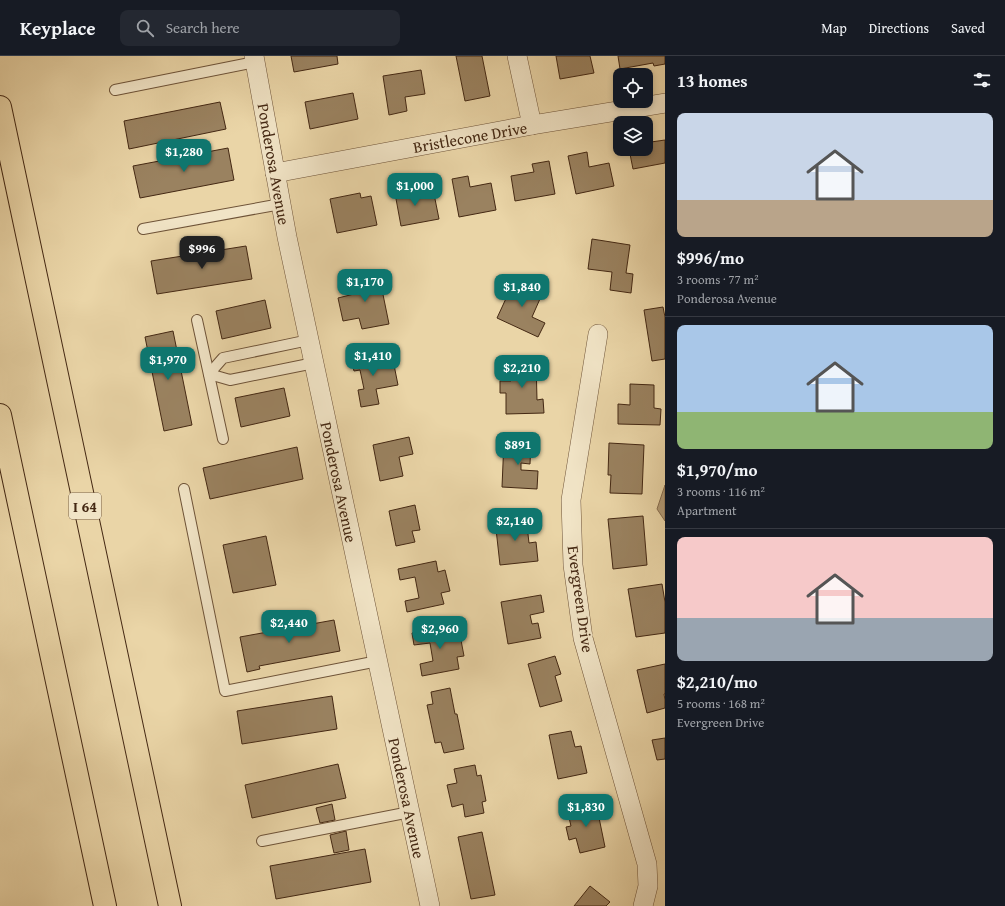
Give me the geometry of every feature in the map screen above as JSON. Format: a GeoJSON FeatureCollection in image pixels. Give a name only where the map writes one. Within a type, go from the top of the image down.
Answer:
{"type":"FeatureCollection","features":[{"type":"Feature","properties":{"kind":"highway","name":"I 64"},"geometry":{"type":"LineString","coordinates":[[0,107],[170,906]]}},
{"type":"Feature","properties":{"kind":"highway"},"geometry":{"type":"LineString","coordinates":[[0,415],[105,906]]}},
{"type":"Feature","properties":{"kind":"street"},"geometry":{"type":"LineString","coordinates":[[517,56],[532,125]]}},
{"type":"Feature","properties":{"kind":"street","name":"Ponderosa Avenue"},"geometry":{"type":"LineString","coordinates":[[254,59],[281,204],[309,340],[430,906]]}},
{"type":"Feature","properties":{"kind":"street","name":"Bristlecone Drive"},"geometry":{"type":"LineString","coordinates":[[275,173],[532,125],[665,103]]}},
{"type":"Feature","properties":{"kind":"street","name":"Evergreen Drive"},"geometry":{"type":"LineString","coordinates":[[598,334],[571,500],[573,565],[583,638],[647,864],[648,886],[643,906]]}},
{"type":"Feature","properties":{"kind":"lane"},"geometry":{"type":"LineString","coordinates":[[115,90],[254,59]]}},
{"type":"Feature","properties":{"kind":"lane"},"geometry":{"type":"LineString","coordinates":[[143,229],[281,204]]}},
{"type":"Feature","properties":{"kind":"lane"},"geometry":{"type":"LineString","coordinates":[[197,320],[223,439]]}},
{"type":"Feature","properties":{"kind":"lane"},"geometry":{"type":"LineString","coordinates":[[209,374],[223,358],[309,340]]}},
{"type":"Feature","properties":{"kind":"lane"},"geometry":{"type":"LineString","coordinates":[[209,374],[230,380],[314,363]]}},
{"type":"Feature","properties":{"kind":"lane"},"geometry":{"type":"LineString","coordinates":[[184,489],[225,691],[378,661]]}},
{"type":"Feature","properties":{"kind":"lane"},"geometry":{"type":"LineString","coordinates":[[262,841],[410,812]]}},
{"type":"Feature","properties":{"kind":"shaded area"},"geometry":{"type":"Polygon","coordinates":[[[665,485],[665,521],[657,509],[665,485]]]}},
{"type":"Feature","properties":{"kind":"building"},"geometry":{"type":"Polygon","coordinates":[[[291,56],[337,56],[338,64],[294,72],[291,56]]]}},
{"type":"Feature","properties":{"kind":"building"},"geometry":{"type":"Polygon","coordinates":[[[456,56],[482,56],[490,96],[465,101],[456,56]]]}},
{"type":"Feature","properties":{"kind":"building"},"geometry":{"type":"Polygon","coordinates":[[[556,56],[590,56],[594,73],[560,79],[556,56]]]}},
{"type":"Feature","properties":{"kind":"building"},"geometry":{"type":"Polygon","coordinates":[[[618,56],[665,56],[665,64],[654,66],[653,63],[620,68],[618,56]]]}},
{"type":"Feature","properties":{"kind":"building"},"geometry":{"type":"Polygon","coordinates":[[[421,70],[425,94],[405,97],[407,111],[389,115],[383,76],[421,70]]]}},
{"type":"Feature","properties":{"kind":"building"},"geometry":{"type":"Polygon","coordinates":[[[353,93],[358,119],[310,129],[305,102],[353,93]]]}},
{"type":"Feature","properties":{"kind":"building"},"geometry":{"type":"Polygon","coordinates":[[[220,102],[226,129],[129,149],[124,121],[220,102]]]}},
{"type":"Feature","properties":{"kind":"building"},"geometry":{"type":"Polygon","coordinates":[[[665,140],[665,163],[633,169],[630,156],[653,156],[653,142],[665,140]]]}},
{"type":"Feature","properties":{"kind":"building"},"geometry":{"type":"Polygon","coordinates":[[[228,148],[234,180],[140,198],[133,166],[228,148]]]}},
{"type":"Feature","properties":{"kind":"building"},"geometry":{"type":"Polygon","coordinates":[[[587,152],[589,167],[609,163],[614,186],[576,194],[568,156],[587,152]]]}},
{"type":"Feature","properties":{"kind":"building"},"geometry":{"type":"Polygon","coordinates":[[[549,161],[555,194],[515,201],[511,176],[534,172],[532,164],[549,161]]]}},
{"type":"Feature","properties":{"kind":"building"},"geometry":{"type":"Polygon","coordinates":[[[468,176],[470,187],[491,183],[496,210],[459,217],[452,179],[468,176]]]}},
{"type":"Feature","properties":{"kind":"building"},"geometry":{"type":"Polygon","coordinates":[[[411,184],[413,197],[434,194],[439,219],[401,226],[394,188],[411,184]]]}},
{"type":"Feature","properties":{"kind":"building"},"geometry":{"type":"Polygon","coordinates":[[[360,193],[361,198],[371,196],[377,225],[337,233],[330,199],[360,193]]]}},
{"type":"Feature","properties":{"kind":"building"},"geometry":{"type":"Polygon","coordinates":[[[592,239],[630,245],[626,273],[633,274],[631,293],[610,290],[612,272],[588,269],[592,239]]]}},
{"type":"Feature","properties":{"kind":"building"},"geometry":{"type":"Polygon","coordinates":[[[246,246],[252,279],[157,294],[151,261],[246,246]]]}},
{"type":"Feature","properties":{"kind":"building"},"geometry":{"type":"Polygon","coordinates":[[[379,275],[389,324],[362,329],[359,318],[343,321],[338,298],[354,294],[351,281],[379,275]]]}},
{"type":"Feature","properties":{"kind":"building"},"geometry":{"type":"Polygon","coordinates":[[[515,279],[543,292],[532,317],[545,323],[538,337],[497,318],[515,279]]]}},
{"type":"Feature","properties":{"kind":"building"},"geometry":{"type":"Polygon","coordinates":[[[265,300],[271,328],[222,339],[216,311],[265,300]]]}},
{"type":"Feature","properties":{"kind":"building"},"geometry":{"type":"Polygon","coordinates":[[[663,307],[665,317],[665,359],[652,361],[644,310],[663,307]]]}},
{"type":"Feature","properties":{"kind":"building"},"geometry":{"type":"Polygon","coordinates":[[[173,331],[192,425],[164,431],[145,337],[173,331]]]}},
{"type":"Feature","properties":{"kind":"building"},"geometry":{"type":"Polygon","coordinates":[[[368,350],[371,364],[393,360],[398,385],[376,389],[379,404],[361,407],[358,390],[364,389],[360,370],[354,371],[350,354],[368,350]]]}},
{"type":"Feature","properties":{"kind":"building"},"geometry":{"type":"Polygon","coordinates":[[[536,360],[537,400],[543,399],[544,413],[506,414],[506,393],[500,393],[500,381],[511,381],[511,361],[536,360]]]}},
{"type":"Feature","properties":{"kind":"building"},"geometry":{"type":"Polygon","coordinates":[[[630,384],[654,385],[654,408],[661,409],[660,425],[618,424],[618,404],[630,405],[630,384]]]}},
{"type":"Feature","properties":{"kind":"building"},"geometry":{"type":"Polygon","coordinates":[[[284,388],[290,416],[241,427],[235,398],[284,388]]]}},
{"type":"Feature","properties":{"kind":"building"},"geometry":{"type":"Polygon","coordinates":[[[409,437],[413,454],[399,457],[403,476],[380,481],[373,445],[409,437]]]}},
{"type":"Feature","properties":{"kind":"building"},"geometry":{"type":"Polygon","coordinates":[[[504,440],[531,441],[530,464],[521,463],[521,470],[538,471],[537,489],[502,487],[504,440]]]}},
{"type":"Feature","properties":{"kind":"building"},"geometry":{"type":"Polygon","coordinates":[[[609,443],[644,445],[642,494],[610,493],[611,475],[608,475],[609,443]]]}},
{"type":"Feature","properties":{"kind":"building"},"geometry":{"type":"Polygon","coordinates":[[[297,447],[303,479],[210,499],[203,468],[297,447]]]}},
{"type":"Feature","properties":{"kind":"building"},"geometry":{"type":"Polygon","coordinates":[[[415,505],[420,530],[412,531],[415,542],[396,546],[389,511],[415,505]]]}},
{"type":"Feature","properties":{"kind":"building"},"geometry":{"type":"Polygon","coordinates":[[[643,516],[647,565],[613,569],[608,519],[643,516]]]}},
{"type":"Feature","properties":{"kind":"building"},"geometry":{"type":"Polygon","coordinates":[[[526,517],[529,543],[536,542],[538,561],[500,565],[495,520],[526,517]]]}},
{"type":"Feature","properties":{"kind":"building"},"geometry":{"type":"Polygon","coordinates":[[[266,536],[276,585],[233,593],[223,545],[266,536]]]}},
{"type":"Feature","properties":{"kind":"building"},"geometry":{"type":"Polygon","coordinates":[[[436,561],[438,572],[445,570],[450,591],[441,593],[444,604],[407,612],[405,601],[419,598],[415,577],[400,580],[398,569],[436,561]]]}},
{"type":"Feature","properties":{"kind":"building"},"geometry":{"type":"Polygon","coordinates":[[[662,584],[665,602],[665,633],[636,637],[628,589],[662,584]]]}},
{"type":"Feature","properties":{"kind":"building"},"geometry":{"type":"Polygon","coordinates":[[[541,595],[544,612],[530,615],[532,624],[538,623],[541,638],[508,644],[501,602],[541,595]]]}},
{"type":"Feature","properties":{"kind":"building"},"geometry":{"type":"Polygon","coordinates":[[[334,620],[340,651],[259,666],[260,669],[247,672],[240,637],[334,620]]]}},
{"type":"Feature","properties":{"kind":"building"},"geometry":{"type":"Polygon","coordinates":[[[450,626],[452,637],[460,635],[464,656],[457,657],[459,669],[422,676],[420,664],[433,661],[430,643],[414,645],[412,633],[450,626]]]}},
{"type":"Feature","properties":{"kind":"building"},"geometry":{"type":"Polygon","coordinates":[[[555,656],[561,674],[555,676],[562,701],[540,707],[528,664],[555,656]]]}},
{"type":"Feature","properties":{"kind":"building"},"geometry":{"type":"Polygon","coordinates":[[[665,664],[665,708],[647,713],[637,670],[665,664]]]}},
{"type":"Feature","properties":{"kind":"building"},"geometry":{"type":"Polygon","coordinates":[[[450,688],[464,749],[444,753],[441,742],[435,743],[427,705],[433,704],[431,692],[450,688]]]}},
{"type":"Feature","properties":{"kind":"building"},"geometry":{"type":"Polygon","coordinates":[[[332,696],[337,729],[242,744],[237,711],[332,696]]]}},
{"type":"Feature","properties":{"kind":"building"},"geometry":{"type":"Polygon","coordinates":[[[571,731],[575,747],[581,746],[587,773],[558,779],[549,735],[571,731]]]}},
{"type":"Feature","properties":{"kind":"building"},"geometry":{"type":"Polygon","coordinates":[[[665,738],[665,759],[657,760],[652,740],[665,738]]]}},
{"type":"Feature","properties":{"kind":"building"},"geometry":{"type":"Polygon","coordinates":[[[338,764],[346,798],[252,818],[245,785],[338,764]]]}},
{"type":"Feature","properties":{"kind":"building"},"geometry":{"type":"Polygon","coordinates":[[[475,765],[477,776],[481,775],[486,801],[482,802],[484,813],[465,817],[463,804],[452,807],[447,785],[457,783],[454,769],[475,765]]]}},
{"type":"Feature","properties":{"kind":"building"},"geometry":{"type":"Polygon","coordinates":[[[596,803],[605,847],[580,853],[576,838],[569,840],[566,827],[571,826],[567,809],[596,803]]]}},
{"type":"Feature","properties":{"kind":"building"},"geometry":{"type":"Polygon","coordinates":[[[332,804],[335,820],[320,823],[316,808],[332,804]]]}},
{"type":"Feature","properties":{"kind":"building"},"geometry":{"type":"Polygon","coordinates":[[[346,831],[349,850],[334,853],[330,835],[346,831]]]}},
{"type":"Feature","properties":{"kind":"building"},"geometry":{"type":"Polygon","coordinates":[[[482,832],[495,895],[471,899],[458,837],[482,832]]]}},
{"type":"Feature","properties":{"kind":"building"},"geometry":{"type":"Polygon","coordinates":[[[365,849],[371,882],[276,899],[270,866],[365,849]]]}},
{"type":"Feature","properties":{"kind":"building"},"geometry":{"type":"Polygon","coordinates":[[[590,886],[610,902],[606,906],[574,906],[590,886]]]}}]}
